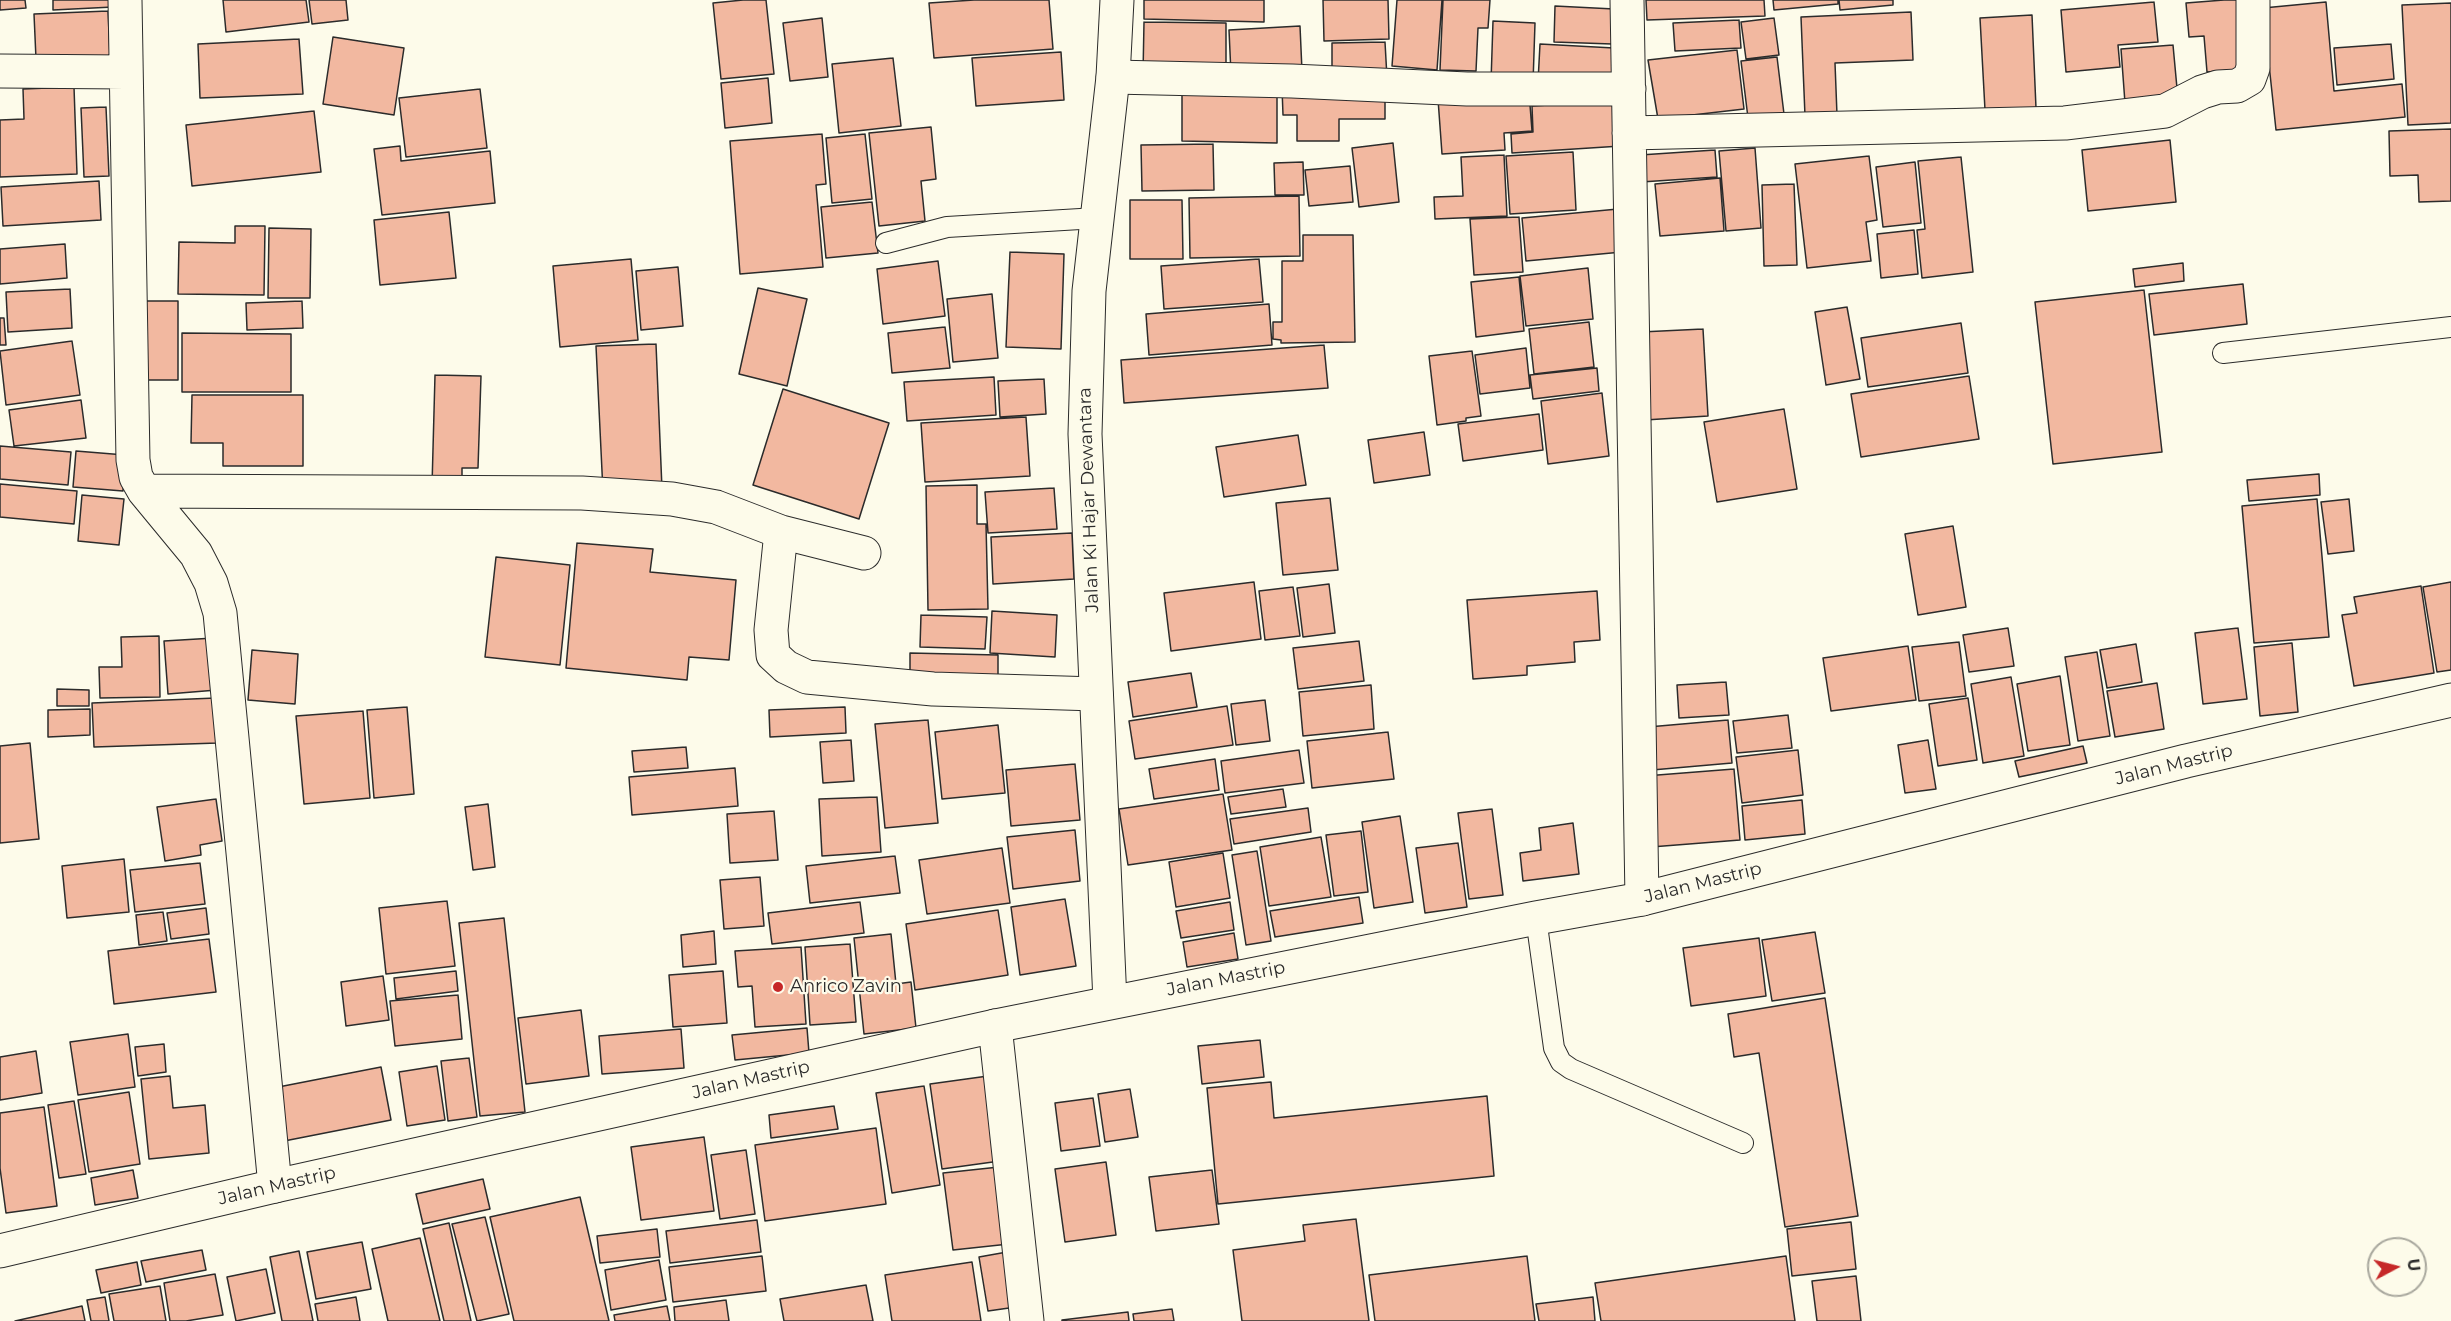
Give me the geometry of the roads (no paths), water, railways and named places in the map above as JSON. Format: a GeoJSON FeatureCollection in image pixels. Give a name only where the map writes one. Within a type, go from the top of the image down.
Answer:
{"type":"FeatureCollection","features":[{"type":"Feature","properties":{"kind":"street"},"geometry":{"type":"LineString","coordinates":[[125,0],[132,441],[136,477],[144,491],[196,554],[210,583],[220,613],[275,1186]]}},
{"type":"Feature","properties":{"kind":"street","name":"Jalan Ki Hajar Dewantara"},"geometry":{"type":"LineString","coordinates":[[1110,1002],[1085,434],[1089,291],[1113,77],[1117,0]]}},
{"type":"Feature","properties":{"kind":"street"},"geometry":{"type":"LineString","coordinates":[[1627,0],[1642,899]]}},
{"type":"Feature","properties":{"kind":"street"},"geometry":{"type":"LineString","coordinates":[[1629,133],[2065,123],[2165,111],[2202,92],[2218,87],[2237,86],[2249,79],[2253,68],[2253,0]]}},
{"type":"Feature","properties":{"kind":"street"},"geometry":{"type":"LineString","coordinates":[[0,71],[126,72]]}},
{"type":"Feature","properties":{"kind":"street"},"geometry":{"type":"LineString","coordinates":[[1113,77],[1467,89],[1629,89]]}},
{"type":"Feature","properties":{"kind":"street"},"geometry":{"type":"LineString","coordinates":[[144,491],[582,493],[672,499],[716,507],[781,532],[864,553]]}},
{"type":"Feature","properties":{"kind":"street"},"geometry":{"type":"LineString","coordinates":[[781,532],[771,630],[773,655],[786,668],[807,677],[933,689],[1096,694]]}},
{"type":"Feature","properties":{"kind":"street","name":"Jalan Mastrip"},"geometry":{"type":"LineString","coordinates":[[0,1251],[275,1186],[995,1026],[1642,899],[2186,761],[2451,700]]}},
{"type":"Feature","properties":{"kind":"street"},"geometry":{"type":"LineString","coordinates":[[995,1026],[1027,1321]]}},
{"type":"Feature","properties":{"kind":"lane"},"geometry":{"type":"LineString","coordinates":[[886,243],[946,227],[1097,218]]}},
{"type":"Feature","properties":{"kind":"lane"},"geometry":{"type":"LineString","coordinates":[[2223,353],[2451,327]]}},
{"type":"Feature","properties":{"kind":"lane"},"geometry":{"type":"LineString","coordinates":[[1536,918],[1554,1048],[1561,1062],[1571,1069],[1743,1143]]}},
{"type":"Feature","properties":{"kind":"place","name":"Anrico Zavin"},"geometry":{"type":"Point","coordinates":[778,987]}}]}
